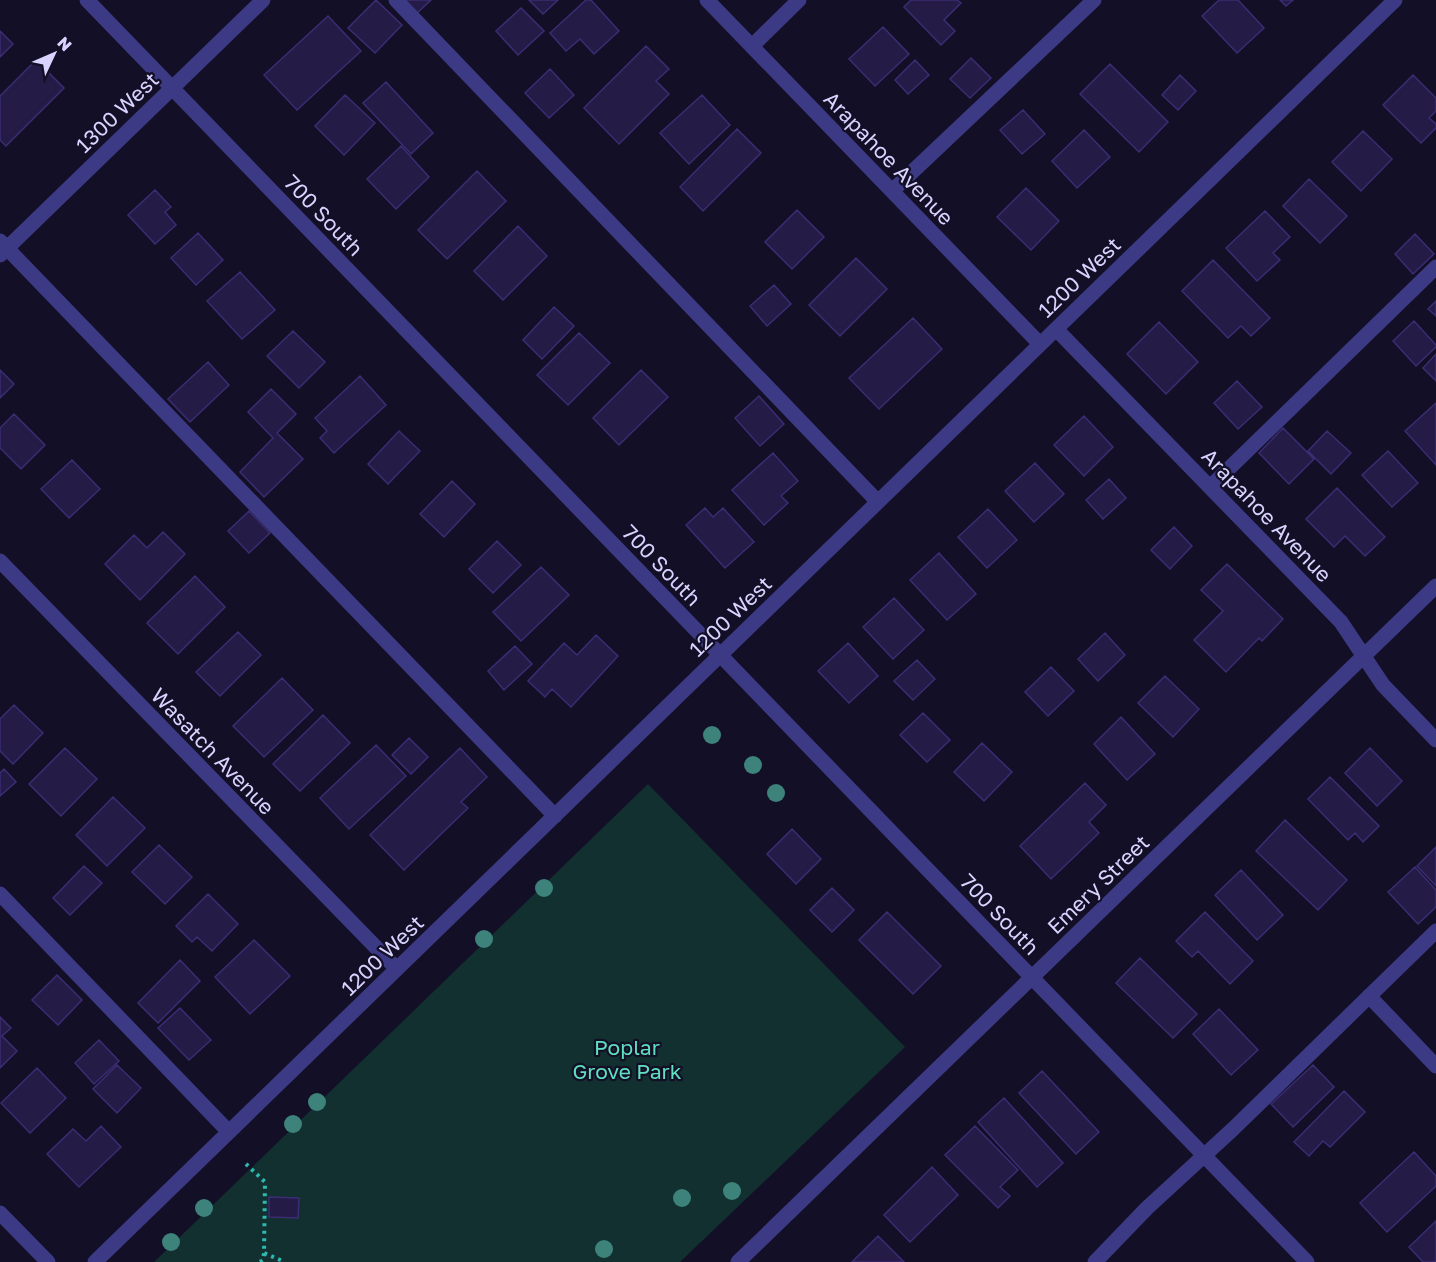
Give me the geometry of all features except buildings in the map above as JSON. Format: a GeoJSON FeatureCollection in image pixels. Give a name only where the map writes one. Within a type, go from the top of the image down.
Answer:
{"type":"FeatureCollection","features":[{"type":"Feature","properties":{"kind":"street","name":"700 South"},"geometry":{"type":"LineString","coordinates":[[87,0],[1307,1262]]}},
{"type":"Feature","properties":{"kind":"street","name":"1300 West"},"geometry":{"type":"LineString","coordinates":[[2,248],[263,0]]}},
{"type":"Feature","properties":{"kind":"street"},"geometry":{"type":"LineString","coordinates":[[396,0],[878,502]]}},
{"type":"Feature","properties":{"kind":"street","name":"Arapahoe Avenue"},"geometry":{"type":"LineString","coordinates":[[707,0],[1040,344]]}},
{"type":"Feature","properties":{"kind":"street"},"geometry":{"type":"LineString","coordinates":[[752,46],[799,0]]}},
{"type":"Feature","properties":{"kind":"street"},"geometry":{"type":"LineString","coordinates":[[892,191],[1094,0]]}},
{"type":"Feature","properties":{"kind":"street","name":"1200 West"},"geometry":{"type":"LineString","coordinates":[[95,1262],[1395,0]]}},
{"type":"Feature","properties":{"kind":"street"},"geometry":{"type":"LineString","coordinates":[[2,248],[555,816]]}},
{"type":"Feature","properties":{"kind":"street"},"geometry":{"type":"LineString","coordinates":[[1210,487],[1436,267]]}},
{"type":"Feature","properties":{"kind":"street","name":"Arapahoe Avenue"},"geometry":{"type":"LineString","coordinates":[[1056,329],[1341,622],[1383,686],[1436,740]]}},
{"type":"Feature","properties":{"kind":"street","name":"Wasatch Avenue"},"geometry":{"type":"LineString","coordinates":[[0,561],[397,969]]}},
{"type":"Feature","properties":{"kind":"street","name":"Emery Street"},"geometry":{"type":"LineString","coordinates":[[738,1262],[1436,586]]}},
{"type":"Feature","properties":{"kind":"street"},"geometry":{"type":"LineString","coordinates":[[0,894],[229,1132]]}},
{"type":"Feature","properties":{"kind":"street"},"geometry":{"type":"LineString","coordinates":[[1095,1262],[1147,1208],[1204,1156],[1436,931]]}},
{"type":"Feature","properties":{"kind":"street"},"geometry":{"type":"LineString","coordinates":[[1369,996],[1436,1066]]}},
{"type":"Feature","properties":{"kind":"street"},"geometry":{"type":"LineString","coordinates":[[0,1213],[48,1262]]}},
{"type":"Feature","properties":{"kind":"path"},"geometry":{"type":"LineString","coordinates":[[246,1164],[265,1182],[264,1253],[263,1260],[260,1262]]}},
{"type":"Feature","properties":{"kind":"path"},"geometry":{"type":"LineString","coordinates":[[264,1253],[285,1262]]}},
{"type":"Feature","properties":{"kind":"green space","name":"Poplar Grove Park"},"geometry":{"type":"Polygon","coordinates":[[[648,784],[905,1047],[680,1262],[154,1262],[648,784]]]}}]}
